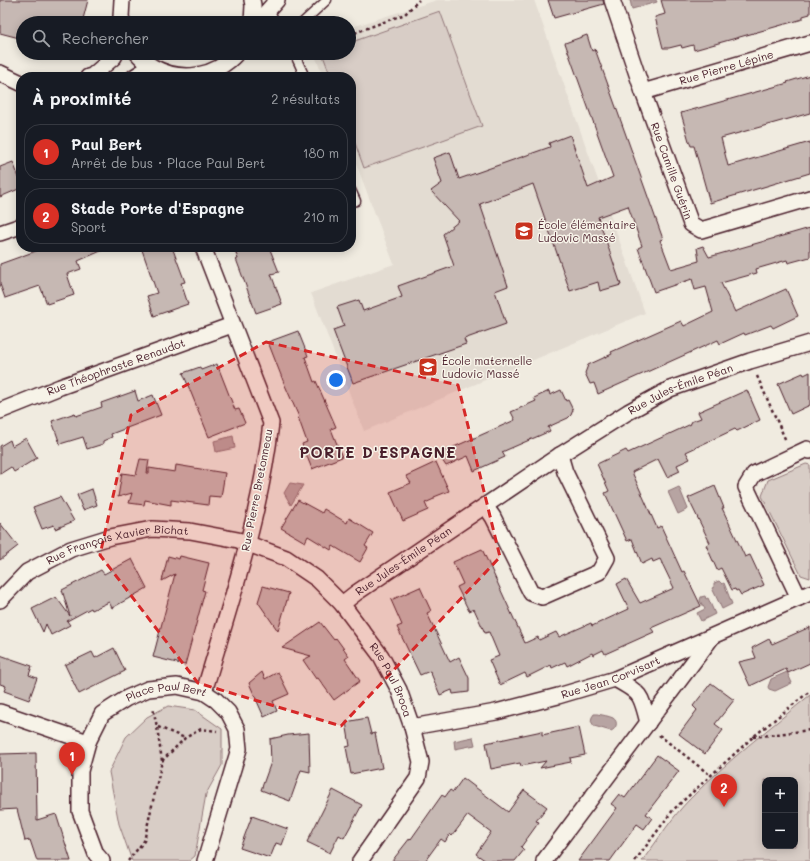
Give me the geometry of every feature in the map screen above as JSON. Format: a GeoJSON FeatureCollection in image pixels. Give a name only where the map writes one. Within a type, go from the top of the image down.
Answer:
{"type":"FeatureCollection","features":[{"type":"Feature","properties":{"kind":"street"},"geometry":{"type":"LineString","coordinates":[[121,16],[122,0]]}},
{"type":"Feature","properties":{"kind":"street"},"geometry":{"type":"LineString","coordinates":[[252,0],[252,16]]}},
{"type":"Feature","properties":{"kind":"street","name":"Rue Camille Guérin"},"geometry":{"type":"LineString","coordinates":[[612,0],[643,92],[691,224],[701,230],[810,198]]}},
{"type":"Feature","properties":{"kind":"street"},"geometry":{"type":"LineString","coordinates":[[263,16],[273,5]]}},
{"type":"Feature","properties":{"kind":"street","name":"Rue Pierre Lépine"},"geometry":{"type":"LineString","coordinates":[[643,92],[810,43]]}},
{"type":"Feature","properties":{"kind":"street"},"geometry":{"type":"LineString","coordinates":[[97,72],[111,60]]}},
{"type":"Feature","properties":{"kind":"street"},"geometry":{"type":"LineString","coordinates":[[144,60],[152,67],[163,72]]}},
{"type":"Feature","properties":{"kind":"street"},"geometry":{"type":"LineString","coordinates":[[213,72],[230,60]]}},
{"type":"Feature","properties":{"kind":"street"},"geometry":{"type":"LineString","coordinates":[[142,72],[152,67]]}},
{"type":"Feature","properties":{"kind":"street"},"geometry":{"type":"LineString","coordinates":[[0,73],[16,81]]}},
{"type":"Feature","properties":{"kind":"street"},"geometry":{"type":"LineString","coordinates":[[0,233],[16,228]]}},
{"type":"Feature","properties":{"kind":"street","name":"Rue Pierre Bretonneau"},"geometry":{"type":"LineString","coordinates":[[204,692],[248,543],[268,447],[271,423],[205,252]]}},
{"type":"Feature","properties":{"kind":"street","name":"Rue Théophraste Renaudot"},"geometry":{"type":"LineString","coordinates":[[0,411],[60,386],[232,325]]}},
{"type":"Feature","properties":{"kind":"street","name":"Rue Jules-Émile Péan"},"geometry":{"type":"LineString","coordinates":[[342,604],[356,593],[560,456],[628,412],[670,389],[750,361],[810,343]]}},
{"type":"Feature","properties":{"kind":"street","name":"Rue Jean Corvisart"},"geometry":{"type":"LineString","coordinates":[[412,727],[496,712],[615,679],[804,595],[746,487],[754,474],[807,449],[810,451]]}},
{"type":"Feature","properties":{"kind":"street"},"geometry":{"type":"LineString","coordinates":[[486,507],[493,517],[531,593],[542,597],[599,572],[607,558],[565,472],[560,456]]}},
{"type":"Feature","properties":{"kind":"street","name":"Rue François Xavier Bichat"},"geometry":{"type":"LineString","coordinates":[[0,600],[27,572],[71,549],[110,537],[152,529],[190,531],[248,543]]}},
{"type":"Feature","properties":{"kind":"street","name":"Rue Paul Broca"},"geometry":{"type":"LineString","coordinates":[[248,543],[286,558],[317,579],[342,604],[381,656],[399,690],[412,727],[420,762],[418,778],[360,861]]}},
{"type":"Feature","properties":{"kind":"street"},"geometry":{"type":"LineString","coordinates":[[544,861],[712,636]]}},
{"type":"Feature","properties":{"kind":"street"},"geometry":{"type":"LineString","coordinates":[[615,679],[634,690],[642,700],[648,723]]}},
{"type":"Feature","properties":{"kind":"street","name":"Place Paul Bert"},"geometry":{"type":"LineString","coordinates":[[102,861],[96,854],[80,811],[80,771],[88,742],[102,714],[127,698],[148,689],[177,686],[204,692],[216,700],[228,712],[237,729],[239,749],[205,861]]}},
{"type":"Feature","properties":{"kind":"street"},"geometry":{"type":"LineString","coordinates":[[0,712],[88,742]]}},
{"type":"Feature","properties":{"kind":"lane"},"geometry":{"type":"LineString","coordinates":[[310,16],[327,0]]}},
{"type":"Feature","properties":{"kind":"lane"},"geometry":{"type":"LineString","coordinates":[[273,5],[275,16]]}},
{"type":"Feature","properties":{"kind":"lane"},"geometry":{"type":"LineString","coordinates":[[297,60],[303,72]]}},
{"type":"Feature","properties":{"kind":"path"},"geometry":{"type":"LineString","coordinates":[[356,32],[405,14],[419,0]]}},
{"type":"Feature","properties":{"kind":"path"},"geometry":{"type":"LineString","coordinates":[[750,361],[792,456]]}},
{"type":"Feature","properties":{"kind":"path"},"geometry":{"type":"LineString","coordinates":[[635,861],[673,810],[752,737],[810,691]]}},
{"type":"Feature","properties":{"kind":"path"},"geometry":{"type":"LineString","coordinates":[[128,861],[144,841],[162,761],[153,708]]}},
{"type":"Feature","properties":{"kind":"path"},"geometry":{"type":"LineString","coordinates":[[648,723],[655,732],[710,775]]}},
{"type":"Feature","properties":{"kind":"path"},"geometry":{"type":"LineString","coordinates":[[157,727],[185,738]]}},
{"type":"Feature","properties":{"kind":"path"},"geometry":{"type":"LineString","coordinates":[[162,761],[185,738],[201,729],[217,731]]}},
{"type":"Feature","properties":{"kind":"path"},"geometry":{"type":"LineString","coordinates":[[752,737],[810,730]]}},
{"type":"Feature","properties":{"kind":"highlighted area"},"geometry":{"type":"Polygon","coordinates":[[[266,342],[458,385],[500,557],[341,726],[198,683],[100,555],[131,415],[266,342]]]}},
{"type":"Feature","properties":{"kind":"shaded area"},"geometry":{"type":"Polygon","coordinates":[[[437,0],[534,0],[645,313],[364,431],[311,293],[394,264],[356,163],[356,72],[321,72],[317,60],[356,60],[356,26],[437,0]]]}},
{"type":"Feature","properties":{"kind":"shaded area"},"geometry":{"type":"Polygon","coordinates":[[[630,0],[656,0],[657,2],[632,9],[630,0]]]}},
{"type":"Feature","properties":{"kind":"shaded area"},"geometry":{"type":"Polygon","coordinates":[[[440,11],[482,126],[364,168],[356,146],[356,72],[329,72],[325,60],[356,60],[356,41],[440,11]]]}},
{"type":"Feature","properties":{"kind":"shaded area"},"geometry":{"type":"Polygon","coordinates":[[[233,436],[235,448],[216,452],[214,441],[233,436]]]}},
{"type":"Feature","properties":{"kind":"shaded area"},"geometry":{"type":"Polygon","coordinates":[[[806,464],[810,465],[810,578],[801,575],[762,496],[768,480],[806,464]]]}},
{"type":"Feature","properties":{"kind":"shaded area"},"geometry":{"type":"Polygon","coordinates":[[[290,483],[303,485],[291,505],[284,493],[290,483]]]}},
{"type":"Feature","properties":{"kind":"shaded area"},"geometry":{"type":"Polygon","coordinates":[[[679,487],[688,509],[678,514],[668,492],[679,487]]]}},
{"type":"Feature","properties":{"kind":"shaded area"},"geometry":{"type":"Polygon","coordinates":[[[719,581],[722,584],[724,583],[732,604],[722,609],[712,588],[714,587],[714,583],[719,581]]]}},
{"type":"Feature","properties":{"kind":"shaded area"},"geometry":{"type":"Polygon","coordinates":[[[705,596],[706,599],[708,598],[715,614],[701,621],[697,613],[705,609],[700,601],[701,597],[705,596]]]}},
{"type":"Feature","properties":{"kind":"shaded area"},"geometry":{"type":"Polygon","coordinates":[[[787,672],[792,683],[775,691],[769,689],[768,687],[771,679],[787,672]]]}},
{"type":"Feature","properties":{"kind":"shaded area"},"geometry":{"type":"Polygon","coordinates":[[[810,695],[810,861],[642,861],[683,806],[704,785],[764,732],[810,695]]]}},
{"type":"Feature","properties":{"kind":"shaded area"},"geometry":{"type":"Polygon","coordinates":[[[168,706],[195,710],[222,729],[222,765],[206,794],[195,856],[189,861],[132,861],[119,824],[109,772],[126,737],[147,717],[168,706]]]}},
{"type":"Feature","properties":{"kind":"shaded area"},"geometry":{"type":"Polygon","coordinates":[[[594,714],[613,718],[616,723],[613,730],[611,731],[594,726],[591,721],[594,714]]]}},
{"type":"Feature","properties":{"kind":"shaded area"},"geometry":{"type":"Polygon","coordinates":[[[473,737],[475,745],[455,749],[454,741],[473,737]]]}},
{"type":"Feature","properties":{"kind":"building"},"geometry":{"type":"Polygon","coordinates":[[[0,0],[88,0],[84,16],[16,16],[16,37],[0,33],[0,0]]]}},
{"type":"Feature","properties":{"kind":"building"},"geometry":{"type":"Polygon","coordinates":[[[548,0],[603,0],[604,4],[554,18],[548,0]]]}},
{"type":"Feature","properties":{"kind":"building"},"geometry":{"type":"Polygon","coordinates":[[[661,0],[810,0],[810,14],[803,16],[803,19],[694,50],[693,45],[682,48],[681,45],[663,48],[655,17],[665,14],[661,0]]]}},
{"type":"Feature","properties":{"kind":"building"},"geometry":{"type":"Polygon","coordinates":[[[587,35],[592,51],[595,49],[612,96],[663,239],[660,240],[671,269],[699,261],[697,248],[703,246],[709,257],[810,228],[810,257],[788,263],[787,260],[756,269],[757,273],[721,283],[735,312],[786,289],[798,316],[773,328],[771,325],[745,335],[744,333],[720,344],[718,340],[598,394],[594,383],[590,384],[585,373],[588,365],[612,354],[611,352],[681,321],[684,326],[713,312],[706,287],[695,290],[692,279],[654,292],[638,248],[642,246],[628,206],[598,217],[621,285],[600,291],[598,282],[570,291],[533,184],[480,204],[508,286],[495,291],[506,324],[464,339],[466,344],[353,383],[333,330],[344,326],[337,307],[359,300],[363,311],[402,297],[398,286],[454,266],[443,234],[459,221],[431,191],[442,183],[433,158],[450,152],[459,179],[550,147],[549,143],[570,135],[588,188],[613,177],[565,43],[587,35]]]}},
{"type":"Feature","properties":{"kind":"building"},"geometry":{"type":"Polygon","coordinates":[[[810,75],[810,113],[721,138],[728,166],[810,142],[810,173],[710,203],[694,146],[691,146],[689,141],[681,113],[788,83],[787,82],[810,75]]]}},
{"type":"Feature","properties":{"kind":"building"},"geometry":{"type":"Polygon","coordinates":[[[13,162],[16,170],[16,190],[0,197],[0,167],[13,162]]]}},
{"type":"Feature","properties":{"kind":"building"},"geometry":{"type":"Polygon","coordinates":[[[33,252],[99,252],[78,261],[81,269],[67,274],[74,295],[47,304],[40,286],[5,298],[0,284],[0,264],[33,252]]]}},
{"type":"Feature","properties":{"kind":"building"},"geometry":{"type":"Polygon","coordinates":[[[143,252],[174,252],[185,282],[181,283],[188,304],[154,316],[147,296],[157,293],[143,252]]]}},
{"type":"Feature","properties":{"kind":"building"},"geometry":{"type":"Polygon","coordinates":[[[236,252],[271,252],[279,272],[271,274],[282,304],[256,313],[236,259],[238,259],[236,252]]]}},
{"type":"Feature","properties":{"kind":"building"},"geometry":{"type":"Polygon","coordinates":[[[298,331],[308,356],[305,357],[314,382],[316,381],[336,427],[331,429],[342,457],[312,469],[302,444],[307,442],[299,417],[268,342],[298,331]]]}},
{"type":"Feature","properties":{"kind":"building"},"geometry":{"type":"Polygon","coordinates":[[[217,364],[235,410],[239,409],[245,423],[209,437],[183,373],[200,367],[201,370],[217,364]]]}},
{"type":"Feature","properties":{"kind":"building"},"geometry":{"type":"Polygon","coordinates":[[[810,372],[810,405],[791,414],[778,384],[803,373],[804,375],[810,372]]]}},
{"type":"Feature","properties":{"kind":"building"},"geometry":{"type":"Polygon","coordinates":[[[561,390],[566,401],[568,400],[573,410],[571,415],[568,418],[548,427],[550,431],[502,452],[505,457],[474,471],[468,456],[446,466],[438,454],[515,420],[511,412],[536,401],[534,398],[549,391],[550,395],[561,390]]]}},
{"type":"Feature","properties":{"kind":"building"},"geometry":{"type":"Polygon","coordinates":[[[747,390],[760,420],[737,431],[735,429],[686,452],[690,459],[677,465],[680,471],[667,477],[658,459],[632,472],[657,528],[661,526],[682,572],[684,571],[701,606],[651,628],[654,632],[605,654],[603,650],[593,655],[592,653],[567,666],[565,662],[552,668],[551,665],[527,677],[525,673],[500,685],[489,660],[499,656],[489,632],[485,633],[474,609],[469,611],[457,587],[463,584],[453,562],[482,549],[525,643],[538,637],[539,640],[556,632],[559,637],[591,623],[592,626],[629,609],[617,584],[626,579],[640,603],[674,588],[660,559],[653,562],[652,559],[642,564],[632,539],[627,541],[605,493],[609,491],[597,464],[626,450],[628,453],[691,424],[690,422],[701,418],[698,412],[747,390]]]}},
{"type":"Feature","properties":{"kind":"building"},"geometry":{"type":"Polygon","coordinates":[[[135,391],[138,401],[153,395],[161,415],[111,434],[112,437],[103,441],[103,444],[87,449],[83,437],[60,444],[52,421],[75,413],[76,416],[102,407],[101,403],[135,391]]]}},
{"type":"Feature","properties":{"kind":"building"},"geometry":{"type":"Polygon","coordinates":[[[26,438],[37,458],[14,472],[11,467],[0,474],[0,446],[10,440],[12,446],[26,438]]]}},
{"type":"Feature","properties":{"kind":"building"},"geometry":{"type":"Polygon","coordinates":[[[140,459],[149,460],[147,473],[149,473],[149,468],[175,472],[176,465],[225,473],[221,497],[209,496],[208,505],[171,500],[171,505],[145,500],[144,505],[129,503],[132,493],[118,497],[122,473],[136,475],[140,459]]]}},
{"type":"Feature","properties":{"kind":"building"},"geometry":{"type":"Polygon","coordinates":[[[436,462],[449,491],[434,497],[434,499],[425,503],[428,510],[403,521],[390,492],[411,483],[406,476],[436,462]]]}},
{"type":"Feature","properties":{"kind":"building"},"geometry":{"type":"Polygon","coordinates":[[[715,486],[724,508],[722,508],[745,557],[750,555],[764,585],[741,595],[738,590],[732,590],[721,568],[717,570],[706,545],[710,543],[688,498],[715,486]]]}},
{"type":"Feature","properties":{"kind":"building"},"geometry":{"type":"Polygon","coordinates":[[[92,489],[97,505],[83,510],[77,495],[92,489]]]}},
{"type":"Feature","properties":{"kind":"building"},"geometry":{"type":"Polygon","coordinates":[[[60,497],[74,521],[55,529],[54,525],[42,529],[33,507],[60,497]]]}},
{"type":"Feature","properties":{"kind":"building"},"geometry":{"type":"Polygon","coordinates":[[[298,500],[322,513],[324,509],[347,523],[349,518],[373,533],[365,546],[368,548],[360,562],[333,546],[331,550],[308,536],[305,542],[281,528],[298,500]]]}},
{"type":"Feature","properties":{"kind":"building"},"geometry":{"type":"Polygon","coordinates":[[[0,523],[18,546],[0,560],[0,523]]]}},
{"type":"Feature","properties":{"kind":"building"},"geometry":{"type":"Polygon","coordinates":[[[168,556],[179,559],[180,556],[209,563],[202,590],[205,591],[185,665],[153,657],[175,574],[162,581],[168,556]]]}},
{"type":"Feature","properties":{"kind":"building"},"geometry":{"type":"Polygon","coordinates":[[[132,559],[147,588],[112,608],[109,602],[92,610],[91,608],[67,621],[70,625],[51,635],[46,624],[43,632],[32,609],[56,597],[70,616],[62,590],[101,570],[104,574],[132,559]]]}},
{"type":"Feature","properties":{"kind":"building"},"geometry":{"type":"Polygon","coordinates":[[[263,586],[289,593],[278,631],[258,602],[263,586]]]}},
{"type":"Feature","properties":{"kind":"building"},"geometry":{"type":"Polygon","coordinates":[[[420,587],[431,611],[427,613],[450,662],[459,657],[469,678],[469,692],[453,694],[452,690],[440,695],[430,671],[420,675],[397,627],[402,625],[391,600],[420,587]]]}},
{"type":"Feature","properties":{"kind":"building"},"geometry":{"type":"Polygon","coordinates":[[[320,622],[334,640],[336,638],[349,656],[345,659],[360,681],[334,700],[318,678],[316,679],[303,660],[311,656],[282,648],[320,622]]]}},
{"type":"Feature","properties":{"kind":"building"},"geometry":{"type":"Polygon","coordinates":[[[810,627],[810,663],[788,673],[786,669],[750,686],[739,662],[756,658],[752,648],[769,639],[772,644],[810,627]]]}},
{"type":"Feature","properties":{"kind":"building"},"geometry":{"type":"Polygon","coordinates":[[[114,648],[125,671],[79,694],[65,665],[92,652],[95,658],[114,648]]]}},
{"type":"Feature","properties":{"kind":"building"},"geometry":{"type":"Polygon","coordinates":[[[0,655],[32,666],[29,675],[37,678],[29,700],[4,691],[6,686],[0,684],[0,655]]]}},
{"type":"Feature","properties":{"kind":"building"},"geometry":{"type":"Polygon","coordinates":[[[262,672],[265,679],[278,672],[289,694],[273,701],[277,711],[264,717],[249,683],[262,672]]]}},
{"type":"Feature","properties":{"kind":"building"},"geometry":{"type":"Polygon","coordinates":[[[711,683],[734,700],[715,724],[723,730],[705,754],[679,734],[697,710],[693,706],[711,683]]]}},
{"type":"Feature","properties":{"kind":"building"},"geometry":{"type":"Polygon","coordinates":[[[367,718],[371,734],[375,733],[382,768],[351,774],[346,747],[350,746],[346,722],[367,718]]]}},
{"type":"Feature","properties":{"kind":"building"},"geometry":{"type":"Polygon","coordinates":[[[579,727],[585,755],[570,758],[571,762],[540,768],[546,761],[521,766],[520,763],[491,769],[486,743],[542,731],[542,735],[579,727]]]}},
{"type":"Feature","properties":{"kind":"building"},"geometry":{"type":"Polygon","coordinates":[[[309,733],[310,772],[301,770],[290,801],[261,790],[271,762],[270,739],[288,735],[309,733]]]}},
{"type":"Feature","properties":{"kind":"building"},"geometry":{"type":"Polygon","coordinates":[[[36,753],[37,820],[56,814],[71,861],[37,861],[30,840],[25,841],[17,809],[0,810],[0,754],[36,753]]]}},
{"type":"Feature","properties":{"kind":"building"},"geometry":{"type":"Polygon","coordinates":[[[657,755],[679,771],[646,814],[652,818],[644,829],[637,824],[610,861],[578,861],[617,808],[611,804],[619,794],[625,798],[657,755]]]}},
{"type":"Feature","properties":{"kind":"building"},"geometry":{"type":"Polygon","coordinates":[[[463,778],[508,812],[524,790],[547,807],[536,821],[539,822],[521,847],[524,850],[515,861],[486,861],[476,854],[491,832],[468,815],[452,836],[450,834],[445,842],[441,839],[425,861],[392,861],[410,838],[411,839],[442,795],[445,797],[450,790],[453,792],[463,778]]]}},
{"type":"Feature","properties":{"kind":"building"},"geometry":{"type":"Polygon","coordinates":[[[333,790],[362,805],[344,838],[339,835],[330,853],[307,842],[333,790]]]}},
{"type":"Feature","properties":{"kind":"building"},"geometry":{"type":"Polygon","coordinates":[[[252,816],[288,829],[282,845],[276,843],[270,858],[240,848],[252,816]]]}},
{"type":"Feature","properties":{"kind":"place","name":"École élémentaire Ludovic Massé"},"geometry":{"type":"Point","coordinates":[524,231]}},
{"type":"Feature","properties":{"kind":"place","name":"École maternelle Ludovic Massé"},"geometry":{"type":"Point","coordinates":[428,367]}},
{"type":"Feature","properties":{"kind":"place","name":"Paul Bert"},"geometry":{"type":"Point","coordinates":[72,775]}},
{"type":"Feature","properties":{"kind":"place","name":"Stade Porte d'Espagne"},"geometry":{"type":"Point","coordinates":[724,807]}},
{"type":"Feature","properties":{"kind":"district","name":"PORTE D'ESPAGNE"},"geometry":{"type":"Point","coordinates":[378,453]}}]}
